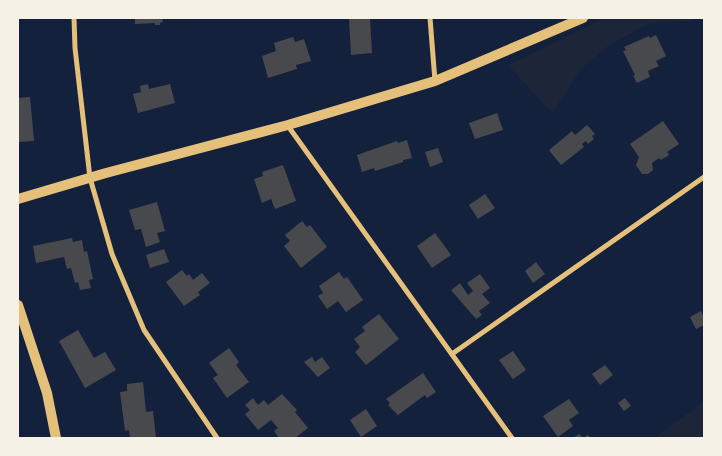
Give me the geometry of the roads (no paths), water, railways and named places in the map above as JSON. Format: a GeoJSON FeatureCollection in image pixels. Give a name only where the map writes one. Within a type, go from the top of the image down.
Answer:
{"type":"FeatureCollection","features":[{"type":"Feature","properties":{"kind":"main road"},"geometry":{"type":"LineString","coordinates":[[18,199],[106,172],[288,125],[435,81],[583,18]]}},
{"type":"Feature","properties":{"kind":"main road"},"geometry":{"type":"LineString","coordinates":[[18,305],[47,393],[56,438]]}},
{"type":"Feature","properties":{"kind":"street"},"geometry":{"type":"LineString","coordinates":[[74,18],[75,48],[90,178],[112,254],[144,330],[217,438]]}},
{"type":"Feature","properties":{"kind":"street"},"geometry":{"type":"LineString","coordinates":[[430,18],[435,81]]}},
{"type":"Feature","properties":{"kind":"street"},"geometry":{"type":"LineString","coordinates":[[288,125],[512,438]]}},
{"type":"Feature","properties":{"kind":"street"},"geometry":{"type":"LineString","coordinates":[[452,354],[704,177]]}}]}
